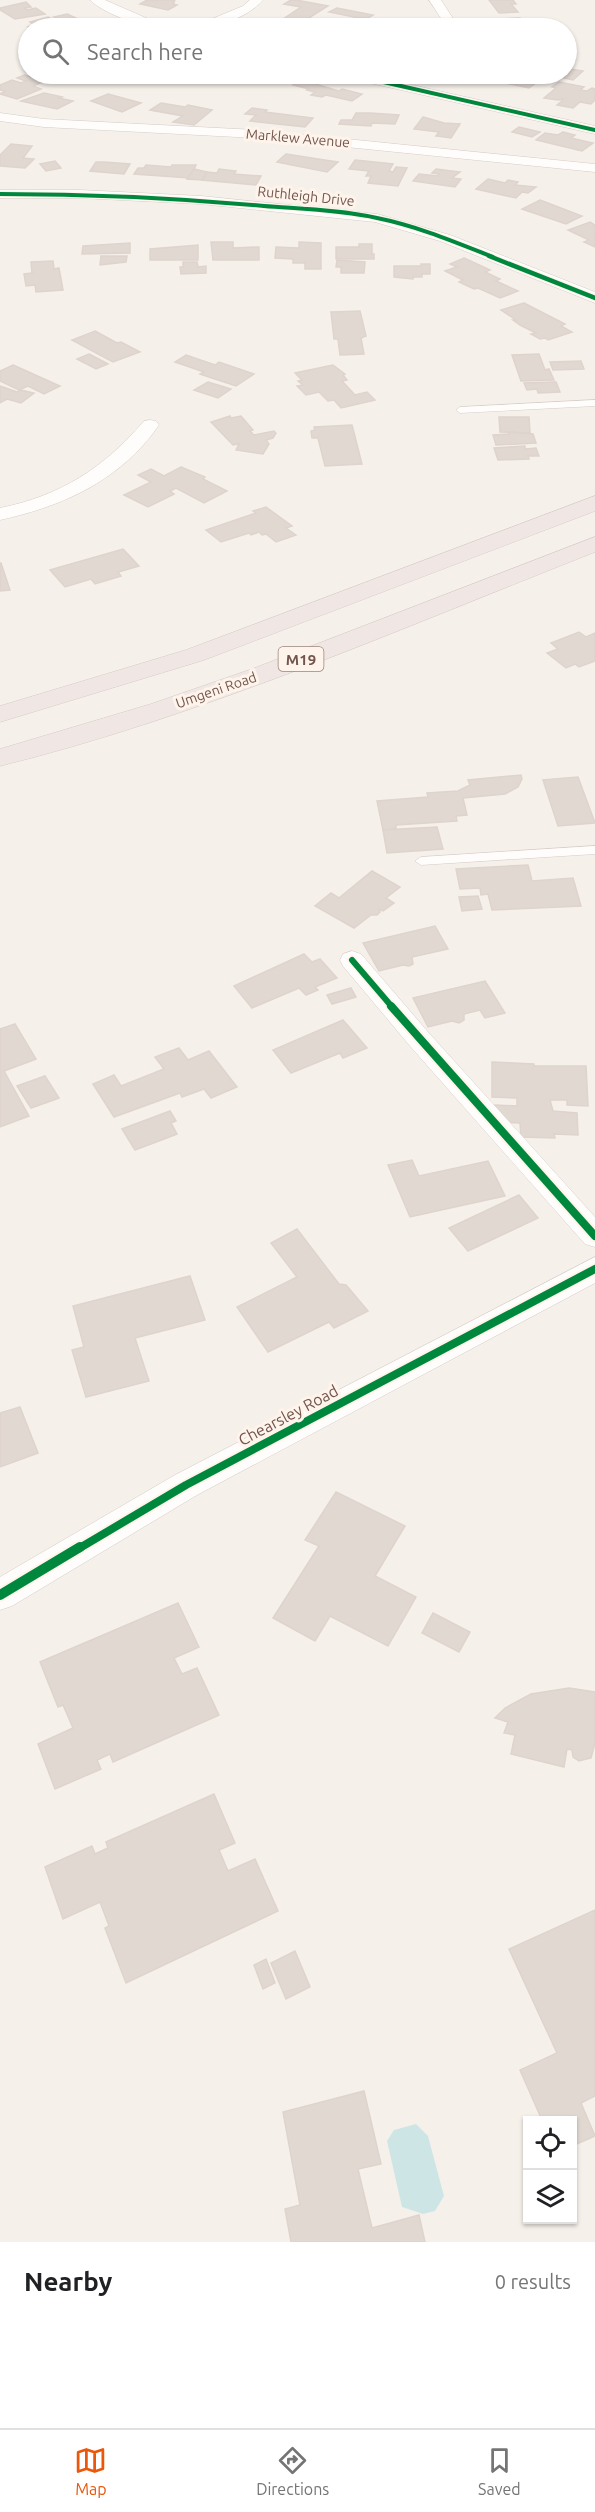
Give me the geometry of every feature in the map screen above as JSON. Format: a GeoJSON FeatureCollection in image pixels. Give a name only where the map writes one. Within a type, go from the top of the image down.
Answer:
{"type":"FeatureCollection","features":[{"type":"Feature","properties":{"kind":"highway","name":"M19"},"geometry":{"type":"LineString","coordinates":[[0,714],[195,655],[595,503]]}},
{"type":"Feature","properties":{"kind":"highway","name":"Umgeni Road"},"geometry":{"type":"LineString","coordinates":[[0,758],[108,727],[213,692],[343,644],[595,544]]}},
{"type":"Feature","properties":{"kind":"street"},"geometry":{"type":"LineString","coordinates":[[96,0],[135,18]]}},
{"type":"Feature","properties":{"kind":"street"},"geometry":{"type":"LineString","coordinates":[[223,18],[242,11],[257,0]]}},
{"type":"Feature","properties":{"kind":"street"},"geometry":{"type":"LineString","coordinates":[[435,0],[447,18]]}},
{"type":"Feature","properties":{"kind":"street"},"geometry":{"type":"LineString","coordinates":[[414,84],[595,130]]}},
{"type":"Feature","properties":{"kind":"street","name":"Marklew Avenue"},"geometry":{"type":"LineString","coordinates":[[0,117],[44,123],[268,135],[595,168]]}},
{"type":"Feature","properties":{"kind":"street","name":"Ruthleigh Drive"},"geometry":{"type":"LineString","coordinates":[[0,194],[80,194],[201,200],[377,218],[445,238],[595,298]]}},
{"type":"Feature","properties":{"kind":"street"},"geometry":{"type":"LineString","coordinates":[[0,514],[46,504],[99,477],[124,456],[150,426]]}},
{"type":"Feature","properties":{"kind":"street"},"geometry":{"type":"LineString","coordinates":[[352,960],[419,1040],[595,1236]]}},
{"type":"Feature","properties":{"kind":"street","name":"Chearsley Road"},"geometry":{"type":"LineString","coordinates":[[0,1596],[186,1485],[595,1269]]}},
{"type":"Feature","properties":{"kind":"lane"},"geometry":{"type":"LineString","coordinates":[[460,410],[595,403]]}},
{"type":"Feature","properties":{"kind":"lane"},"geometry":{"type":"LineString","coordinates":[[421,861],[595,850]]}},
{"type":"Feature","properties":{"kind":"water"},"geometry":{"type":"Polygon","coordinates":[[[416,2124],[428,2136],[444,2196],[435,2211],[423,2214],[402,2207],[387,2141],[394,2130],[416,2124]]]}},
{"type":"Feature","properties":{"kind":"building"},"geometry":{"type":"Polygon","coordinates":[[[147,0],[175,0],[173,4],[177,5],[168,10],[140,4],[147,0]]]}},
{"type":"Feature","properties":{"kind":"building"},"geometry":{"type":"Polygon","coordinates":[[[296,0],[328,6],[309,18],[284,18],[301,7],[284,4],[296,0]]]}},
{"type":"Feature","properties":{"kind":"building"},"geometry":{"type":"Polygon","coordinates":[[[489,0],[513,0],[516,4],[511,4],[518,12],[499,13],[489,0]]]}},
{"type":"Feature","properties":{"kind":"building"},"geometry":{"type":"Polygon","coordinates":[[[26,2],[31,7],[25,8],[27,10],[36,8],[45,14],[15,19],[0,8],[26,2]]]}},
{"type":"Feature","properties":{"kind":"building"},"geometry":{"type":"Polygon","coordinates":[[[337,8],[373,15],[368,18],[359,18],[329,12],[337,8]]]}},
{"type":"Feature","properties":{"kind":"building"},"geometry":{"type":"Polygon","coordinates":[[[67,14],[76,18],[56,18],[54,17],[67,14]]]}},
{"type":"Feature","properties":{"kind":"building"},"geometry":{"type":"Polygon","coordinates":[[[12,80],[18,84],[38,84],[33,86],[41,89],[17,99],[0,94],[5,91],[0,90],[0,85],[12,80]]]}},
{"type":"Feature","properties":{"kind":"building"},"geometry":{"type":"Polygon","coordinates":[[[315,84],[339,91],[342,89],[362,94],[352,101],[326,95],[322,97],[311,95],[315,92],[293,85],[315,84]]]}},
{"type":"Feature","properties":{"kind":"building"},"geometry":{"type":"Polygon","coordinates":[[[510,84],[534,84],[529,88],[510,84]]]}},
{"type":"Feature","properties":{"kind":"building"},"geometry":{"type":"Polygon","coordinates":[[[556,84],[569,84],[584,87],[580,90],[587,91],[592,88],[595,89],[595,100],[591,104],[580,102],[573,108],[557,105],[564,99],[544,98],[556,88],[552,87],[556,84]]]}},
{"type":"Feature","properties":{"kind":"building"},"geometry":{"type":"Polygon","coordinates":[[[44,93],[73,101],[57,109],[21,101],[44,93]]]}},
{"type":"Feature","properties":{"kind":"building"},"geometry":{"type":"Polygon","coordinates":[[[108,94],[141,103],[122,112],[91,101],[108,94]]]}},
{"type":"Feature","properties":{"kind":"building"},"geometry":{"type":"Polygon","coordinates":[[[161,103],[212,110],[194,125],[173,122],[183,116],[150,110],[161,103]]]}},
{"type":"Feature","properties":{"kind":"building"},"geometry":{"type":"Polygon","coordinates":[[[252,108],[267,110],[265,112],[313,118],[305,127],[250,121],[256,115],[245,114],[252,108]]]}},
{"type":"Feature","properties":{"kind":"building"},"geometry":{"type":"Polygon","coordinates":[[[356,113],[399,115],[395,124],[372,123],[371,126],[339,124],[341,120],[352,120],[356,113]]]}},
{"type":"Feature","properties":{"kind":"building"},"geometry":{"type":"Polygon","coordinates":[[[423,117],[444,123],[460,124],[451,138],[436,136],[439,132],[414,129],[423,117]]]}},
{"type":"Feature","properties":{"kind":"building"},"geometry":{"type":"Polygon","coordinates":[[[519,127],[540,132],[532,137],[512,132],[519,127]]]}},
{"type":"Feature","properties":{"kind":"building"},"geometry":{"type":"Polygon","coordinates":[[[563,132],[575,135],[571,138],[593,143],[582,151],[536,140],[545,133],[558,135],[563,132]]]}},
{"type":"Feature","properties":{"kind":"building"},"geometry":{"type":"Polygon","coordinates":[[[11,144],[32,146],[23,158],[34,159],[25,168],[0,166],[0,155],[11,144]]]}},
{"type":"Feature","properties":{"kind":"building"},"geometry":{"type":"Polygon","coordinates":[[[286,154],[338,162],[327,172],[277,162],[286,154]]]}},
{"type":"Feature","properties":{"kind":"building"},"geometry":{"type":"Polygon","coordinates":[[[355,160],[393,164],[389,171],[393,172],[396,167],[407,168],[398,186],[368,183],[371,176],[366,176],[369,171],[349,169],[355,160]]]}},
{"type":"Feature","properties":{"kind":"building"},"geometry":{"type":"Polygon","coordinates":[[[55,161],[61,168],[46,171],[40,164],[55,161]]]}},
{"type":"Feature","properties":{"kind":"building"},"geometry":{"type":"Polygon","coordinates":[[[96,162],[130,164],[124,174],[90,171],[96,162]]]}},
{"type":"Feature","properties":{"kind":"building"},"geometry":{"type":"Polygon","coordinates":[[[146,165],[171,167],[172,165],[196,165],[190,178],[134,174],[138,168],[144,168],[146,165]]]}},
{"type":"Feature","properties":{"kind":"building"},"geometry":{"type":"Polygon","coordinates":[[[194,169],[207,172],[202,180],[187,179],[194,169]]]}},
{"type":"Feature","properties":{"kind":"building"},"geometry":{"type":"Polygon","coordinates":[[[219,169],[236,171],[234,174],[261,176],[256,185],[202,180],[207,172],[217,173],[219,169]]]}},
{"type":"Feature","properties":{"kind":"building"},"geometry":{"type":"Polygon","coordinates":[[[436,169],[460,172],[452,178],[461,179],[455,187],[413,181],[419,174],[438,176],[439,174],[432,173],[436,169]]]}},
{"type":"Feature","properties":{"kind":"building"},"geometry":{"type":"Polygon","coordinates":[[[488,179],[505,183],[508,180],[518,182],[515,185],[536,187],[528,193],[522,192],[516,198],[476,189],[488,179]]]}},
{"type":"Feature","properties":{"kind":"building"},"geometry":{"type":"Polygon","coordinates":[[[540,200],[582,216],[566,224],[522,209],[540,200]]]}},
{"type":"Feature","properties":{"kind":"building"},"geometry":{"type":"Polygon","coordinates":[[[590,222],[595,225],[595,247],[584,242],[589,240],[568,230],[590,222]]]}},
{"type":"Feature","properties":{"kind":"building"},"geometry":{"type":"Polygon","coordinates":[[[211,242],[233,242],[233,248],[259,247],[259,260],[213,260],[211,242]]]}},
{"type":"Feature","properties":{"kind":"building"},"geometry":{"type":"Polygon","coordinates":[[[299,242],[321,243],[321,269],[305,269],[305,263],[293,263],[293,259],[275,258],[276,247],[299,248],[299,242]]]}},
{"type":"Feature","properties":{"kind":"building"},"geometry":{"type":"Polygon","coordinates":[[[130,243],[130,253],[82,254],[83,246],[130,243]]]}},
{"type":"Feature","properties":{"kind":"building"},"geometry":{"type":"Polygon","coordinates":[[[359,244],[372,244],[374,259],[336,259],[336,247],[359,247],[359,244]]]}},
{"type":"Feature","properties":{"kind":"building"},"geometry":{"type":"Polygon","coordinates":[[[198,245],[198,260],[150,260],[150,249],[198,245]]]}},
{"type":"Feature","properties":{"kind":"building"},"geometry":{"type":"Polygon","coordinates":[[[101,256],[127,256],[126,262],[100,265],[101,256]]]}},
{"type":"Feature","properties":{"kind":"building"},"geometry":{"type":"Polygon","coordinates":[[[464,258],[490,270],[485,272],[500,279],[496,281],[518,291],[500,298],[459,282],[463,280],[445,271],[457,267],[450,264],[464,258]]]}},
{"type":"Feature","properties":{"kind":"building"},"geometry":{"type":"Polygon","coordinates":[[[337,260],[365,262],[364,273],[341,273],[341,267],[336,267],[337,260]]]}},
{"type":"Feature","properties":{"kind":"building"},"geometry":{"type":"Polygon","coordinates":[[[53,261],[54,269],[59,268],[63,290],[36,292],[35,285],[26,286],[24,274],[32,273],[31,262],[53,261]]]}},
{"type":"Feature","properties":{"kind":"building"},"geometry":{"type":"Polygon","coordinates":[[[183,262],[197,262],[198,267],[206,266],[206,273],[181,274],[180,267],[183,267],[183,262]]]}},
{"type":"Feature","properties":{"kind":"building"},"geometry":{"type":"Polygon","coordinates":[[[421,264],[430,264],[430,274],[422,274],[422,277],[413,277],[413,279],[394,277],[394,266],[421,266],[421,264]]]}},
{"type":"Feature","properties":{"kind":"building"},"geometry":{"type":"Polygon","coordinates":[[[524,303],[565,324],[561,326],[572,332],[548,340],[540,339],[531,334],[536,333],[520,325],[501,310],[524,303]]]}},
{"type":"Feature","properties":{"kind":"building"},"geometry":{"type":"Polygon","coordinates":[[[360,311],[366,336],[361,338],[364,354],[340,355],[338,339],[334,339],[331,312],[360,311]]]}},
{"type":"Feature","properties":{"kind":"building"},"geometry":{"type":"Polygon","coordinates":[[[95,331],[140,352],[113,362],[72,340],[95,331]]]}},
{"type":"Feature","properties":{"kind":"building"},"geometry":{"type":"Polygon","coordinates":[[[89,354],[108,364],[96,369],[77,359],[89,354]]]}},
{"type":"Feature","properties":{"kind":"building"},"geometry":{"type":"Polygon","coordinates":[[[539,354],[545,370],[549,369],[554,380],[521,381],[512,355],[539,354]]]}},
{"type":"Feature","properties":{"kind":"building"},"geometry":{"type":"Polygon","coordinates":[[[186,355],[215,365],[219,362],[254,374],[236,386],[200,374],[204,372],[175,362],[186,355]]]}},
{"type":"Feature","properties":{"kind":"building"},"geometry":{"type":"Polygon","coordinates":[[[581,361],[584,369],[553,370],[550,362],[581,361]]]}},
{"type":"Feature","properties":{"kind":"building"},"geometry":{"type":"Polygon","coordinates":[[[13,365],[60,386],[44,394],[28,386],[19,390],[0,381],[0,371],[13,365]]]}},
{"type":"Feature","properties":{"kind":"building"},"geometry":{"type":"Polygon","coordinates":[[[333,365],[345,374],[343,375],[347,380],[342,381],[355,395],[367,392],[375,400],[341,408],[334,400],[328,401],[319,392],[306,395],[297,386],[303,385],[298,381],[302,380],[295,373],[333,365]]]}},
{"type":"Feature","properties":{"kind":"building"},"geometry":{"type":"Polygon","coordinates":[[[208,382],[231,389],[218,398],[194,390],[208,382]]]}},
{"type":"Feature","properties":{"kind":"building"},"geometry":{"type":"Polygon","coordinates":[[[556,382],[560,392],[538,393],[537,389],[527,390],[524,383],[556,382]]]}},
{"type":"Feature","properties":{"kind":"building"},"geometry":{"type":"Polygon","coordinates":[[[0,386],[17,392],[21,390],[34,393],[21,403],[7,399],[0,403],[0,386]]]}},
{"type":"Feature","properties":{"kind":"building"},"geometry":{"type":"Polygon","coordinates":[[[230,416],[231,418],[241,416],[253,430],[250,431],[254,435],[274,431],[276,433],[273,438],[266,440],[269,444],[263,454],[236,450],[239,444],[233,445],[211,422],[230,416]]]}},
{"type":"Feature","properties":{"kind":"building"},"geometry":{"type":"Polygon","coordinates":[[[499,417],[529,417],[530,433],[500,432],[499,417]]]}},
{"type":"Feature","properties":{"kind":"building"},"geometry":{"type":"Polygon","coordinates":[[[352,425],[362,464],[325,466],[318,438],[312,438],[311,431],[315,430],[314,427],[352,425]]]}},
{"type":"Feature","properties":{"kind":"building"},"geometry":{"type":"Polygon","coordinates":[[[508,432],[533,434],[536,443],[496,445],[493,435],[509,434],[508,432]]]}},
{"type":"Feature","properties":{"kind":"building"},"geometry":{"type":"Polygon","coordinates":[[[525,446],[525,449],[536,448],[539,456],[528,456],[529,459],[498,460],[494,448],[525,446]]]}},
{"type":"Feature","properties":{"kind":"building"},"geometry":{"type":"Polygon","coordinates":[[[181,467],[205,477],[203,479],[227,491],[204,503],[176,488],[170,491],[174,494],[148,507],[124,495],[151,482],[138,475],[151,469],[164,476],[181,467]]]}},
{"type":"Feature","properties":{"kind":"building"},"geometry":{"type":"Polygon","coordinates":[[[266,507],[292,526],[286,528],[296,535],[276,542],[266,534],[262,535],[259,532],[221,542],[206,530],[256,513],[253,511],[266,507]]]}},
{"type":"Feature","properties":{"kind":"building"},"geometry":{"type":"Polygon","coordinates":[[[123,549],[139,566],[118,572],[121,576],[95,584],[91,579],[65,587],[50,570],[123,549]]]}},
{"type":"Feature","properties":{"kind":"building"},"geometry":{"type":"Polygon","coordinates":[[[1,563],[10,590],[0,591],[1,563]]]}},
{"type":"Feature","properties":{"kind":"building"},"geometry":{"type":"Polygon","coordinates":[[[579,632],[586,637],[595,633],[595,661],[579,667],[575,664],[566,668],[547,653],[558,649],[551,643],[579,632]]]}},
{"type":"Feature","properties":{"kind":"building"},"geometry":{"type":"Polygon","coordinates":[[[521,775],[522,779],[518,787],[505,794],[463,798],[467,815],[456,816],[457,821],[396,825],[396,829],[383,830],[377,801],[428,797],[427,793],[458,791],[470,785],[468,780],[521,775]]]}},
{"type":"Feature","properties":{"kind":"building"},"geometry":{"type":"Polygon","coordinates":[[[578,777],[595,823],[558,826],[543,780],[578,777]]]}},
{"type":"Feature","properties":{"kind":"building"},"geometry":{"type":"Polygon","coordinates":[[[437,827],[443,849],[387,853],[383,830],[437,827]]]}},
{"type":"Feature","properties":{"kind":"building"},"geometry":{"type":"Polygon","coordinates":[[[528,865],[532,881],[573,878],[581,906],[492,910],[488,894],[481,895],[480,888],[460,889],[456,869],[528,865]]]}},
{"type":"Feature","properties":{"kind":"building"},"geometry":{"type":"Polygon","coordinates":[[[372,871],[400,887],[386,898],[394,903],[383,911],[379,909],[380,912],[377,915],[371,915],[354,928],[315,906],[331,893],[339,898],[372,871]]]}},
{"type":"Feature","properties":{"kind":"building"},"geometry":{"type":"Polygon","coordinates":[[[478,896],[482,909],[462,911],[459,897],[478,896]]]}},
{"type":"Feature","properties":{"kind":"building"},"geometry":{"type":"Polygon","coordinates":[[[435,926],[448,949],[412,957],[413,964],[409,966],[403,965],[379,971],[363,943],[435,926]]]}},
{"type":"Feature","properties":{"kind":"building"},"geometry":{"type":"Polygon","coordinates":[[[304,954],[312,962],[320,959],[337,978],[315,987],[318,990],[306,995],[299,988],[252,1008],[234,986],[304,954]]]}},
{"type":"Feature","properties":{"kind":"building"},"geometry":{"type":"Polygon","coordinates":[[[485,981],[505,1013],[485,1018],[480,1010],[464,1014],[464,1020],[459,1023],[452,1021],[428,1027],[413,998],[485,981]]]}},
{"type":"Feature","properties":{"kind":"building"},"geometry":{"type":"Polygon","coordinates":[[[351,988],[356,997],[332,1004],[327,995],[351,988]]]}},
{"type":"Feature","properties":{"kind":"building"},"geometry":{"type":"Polygon","coordinates":[[[343,1020],[367,1048],[343,1058],[340,1053],[291,1073],[273,1050],[343,1020]]]}},
{"type":"Feature","properties":{"kind":"building"},"geometry":{"type":"Polygon","coordinates":[[[15,1024],[36,1059],[4,1071],[29,1116],[0,1127],[0,1029],[15,1024]]]}},
{"type":"Feature","properties":{"kind":"building"},"geometry":{"type":"Polygon","coordinates":[[[179,1048],[188,1060],[209,1051],[237,1087],[211,1098],[204,1089],[182,1097],[180,1093],[114,1117],[93,1084],[114,1075],[121,1086],[164,1069],[155,1057],[179,1048]]]}},
{"type":"Feature","properties":{"kind":"building"},"geometry":{"type":"Polygon","coordinates":[[[492,1062],[534,1064],[534,1066],[586,1066],[588,1106],[567,1105],[567,1100],[550,1100],[553,1111],[577,1113],[578,1135],[554,1134],[555,1138],[521,1137],[520,1123],[495,1122],[495,1105],[517,1106],[517,1098],[492,1097],[492,1062]]]}},
{"type":"Feature","properties":{"kind":"building"},"geometry":{"type":"Polygon","coordinates":[[[45,1076],[59,1098],[31,1108],[17,1086],[45,1076]]]}},
{"type":"Feature","properties":{"kind":"building"},"geometry":{"type":"Polygon","coordinates":[[[170,1111],[176,1121],[171,1123],[177,1134],[135,1150],[122,1129],[170,1111]]]}},
{"type":"Feature","properties":{"kind":"building"},"geometry":{"type":"Polygon","coordinates":[[[412,1160],[419,1176],[488,1161],[505,1196],[410,1217],[388,1165],[412,1160]]]}},
{"type":"Feature","properties":{"kind":"building"},"geometry":{"type":"Polygon","coordinates":[[[519,1195],[538,1218],[468,1251],[449,1228],[519,1195]]]}},
{"type":"Feature","properties":{"kind":"building"},"geometry":{"type":"Polygon","coordinates":[[[297,1229],[339,1284],[346,1285],[368,1311],[334,1328],[329,1322],[268,1352],[237,1307],[297,1277],[271,1243],[297,1229]]]}},
{"type":"Feature","properties":{"kind":"building"},"geometry":{"type":"Polygon","coordinates":[[[190,1276],[205,1320],[135,1338],[149,1381],[86,1397],[72,1350],[84,1347],[73,1306],[190,1276]]]}},
{"type":"Feature","properties":{"kind":"building"},"geometry":{"type":"Polygon","coordinates":[[[20,1407],[38,1453],[0,1467],[0,1413],[20,1407]]]}},
{"type":"Feature","properties":{"kind":"building"},"geometry":{"type":"Polygon","coordinates":[[[336,1492],[405,1526],[375,1576],[416,1597],[388,1646],[330,1616],[315,1641],[273,1618],[319,1546],[305,1540],[336,1492]]]}},
{"type":"Feature","properties":{"kind":"building"},"geometry":{"type":"Polygon","coordinates":[[[178,1603],[199,1647],[174,1658],[182,1674],[197,1668],[219,1715],[113,1762],[110,1754],[97,1760],[101,1769],[55,1789],[38,1744],[73,1728],[63,1705],[58,1707],[40,1662],[178,1603]]]}},
{"type":"Feature","properties":{"kind":"building"},"geometry":{"type":"Polygon","coordinates":[[[433,1613],[470,1632],[459,1652],[422,1633],[433,1613]]]}},
{"type":"Feature","properties":{"kind":"building"},"geometry":{"type":"Polygon","coordinates":[[[569,1688],[595,1692],[595,1743],[591,1758],[579,1761],[573,1757],[572,1750],[567,1749],[564,1767],[511,1754],[515,1735],[504,1733],[508,1722],[495,1718],[505,1708],[531,1694],[569,1688]]]}},
{"type":"Feature","properties":{"kind":"building"},"geometry":{"type":"Polygon","coordinates":[[[214,1794],[235,1843],[219,1850],[228,1871],[255,1859],[278,1911],[126,1983],[105,1928],[109,1926],[100,1902],[63,1919],[45,1867],[92,1846],[95,1854],[108,1848],[106,1842],[214,1794]]]}},
{"type":"Feature","properties":{"kind":"building"},"geometry":{"type":"Polygon","coordinates":[[[595,1910],[595,2096],[581,2103],[595,2136],[577,2144],[577,2116],[540,2116],[520,2070],[557,2053],[509,1949],[595,1910]]]}},
{"type":"Feature","properties":{"kind":"building"},"geometry":{"type":"Polygon","coordinates":[[[295,1951],[310,1987],[286,1999],[271,1963],[295,1951]]]}},
{"type":"Feature","properties":{"kind":"building"},"geometry":{"type":"Polygon","coordinates":[[[266,1959],[275,1983],[263,1989],[254,1965],[266,1959]]]}},
{"type":"Feature","properties":{"kind":"building"},"geometry":{"type":"Polygon","coordinates":[[[364,2091],[381,2164],[358,2169],[372,2228],[419,2215],[425,2242],[291,2242],[285,2209],[300,2205],[283,2112],[364,2091]]]}},
{"type":"Feature","properties":{"kind":"cycle path"},"geometry":{"type":"LineString","coordinates":[[392,84],[595,130]]}},
{"type":"Feature","properties":{"kind":"cycle path"},"geometry":{"type":"LineString","coordinates":[[0,194],[80,194],[201,200],[377,218],[445,238],[595,298]]}},
{"type":"Feature","properties":{"kind":"cycle path"},"geometry":{"type":"LineString","coordinates":[[352,960],[419,1039],[595,1236]]}},
{"type":"Feature","properties":{"kind":"cycle path"},"geometry":{"type":"LineString","coordinates":[[0,1595],[186,1485],[595,1269]]}}]}
